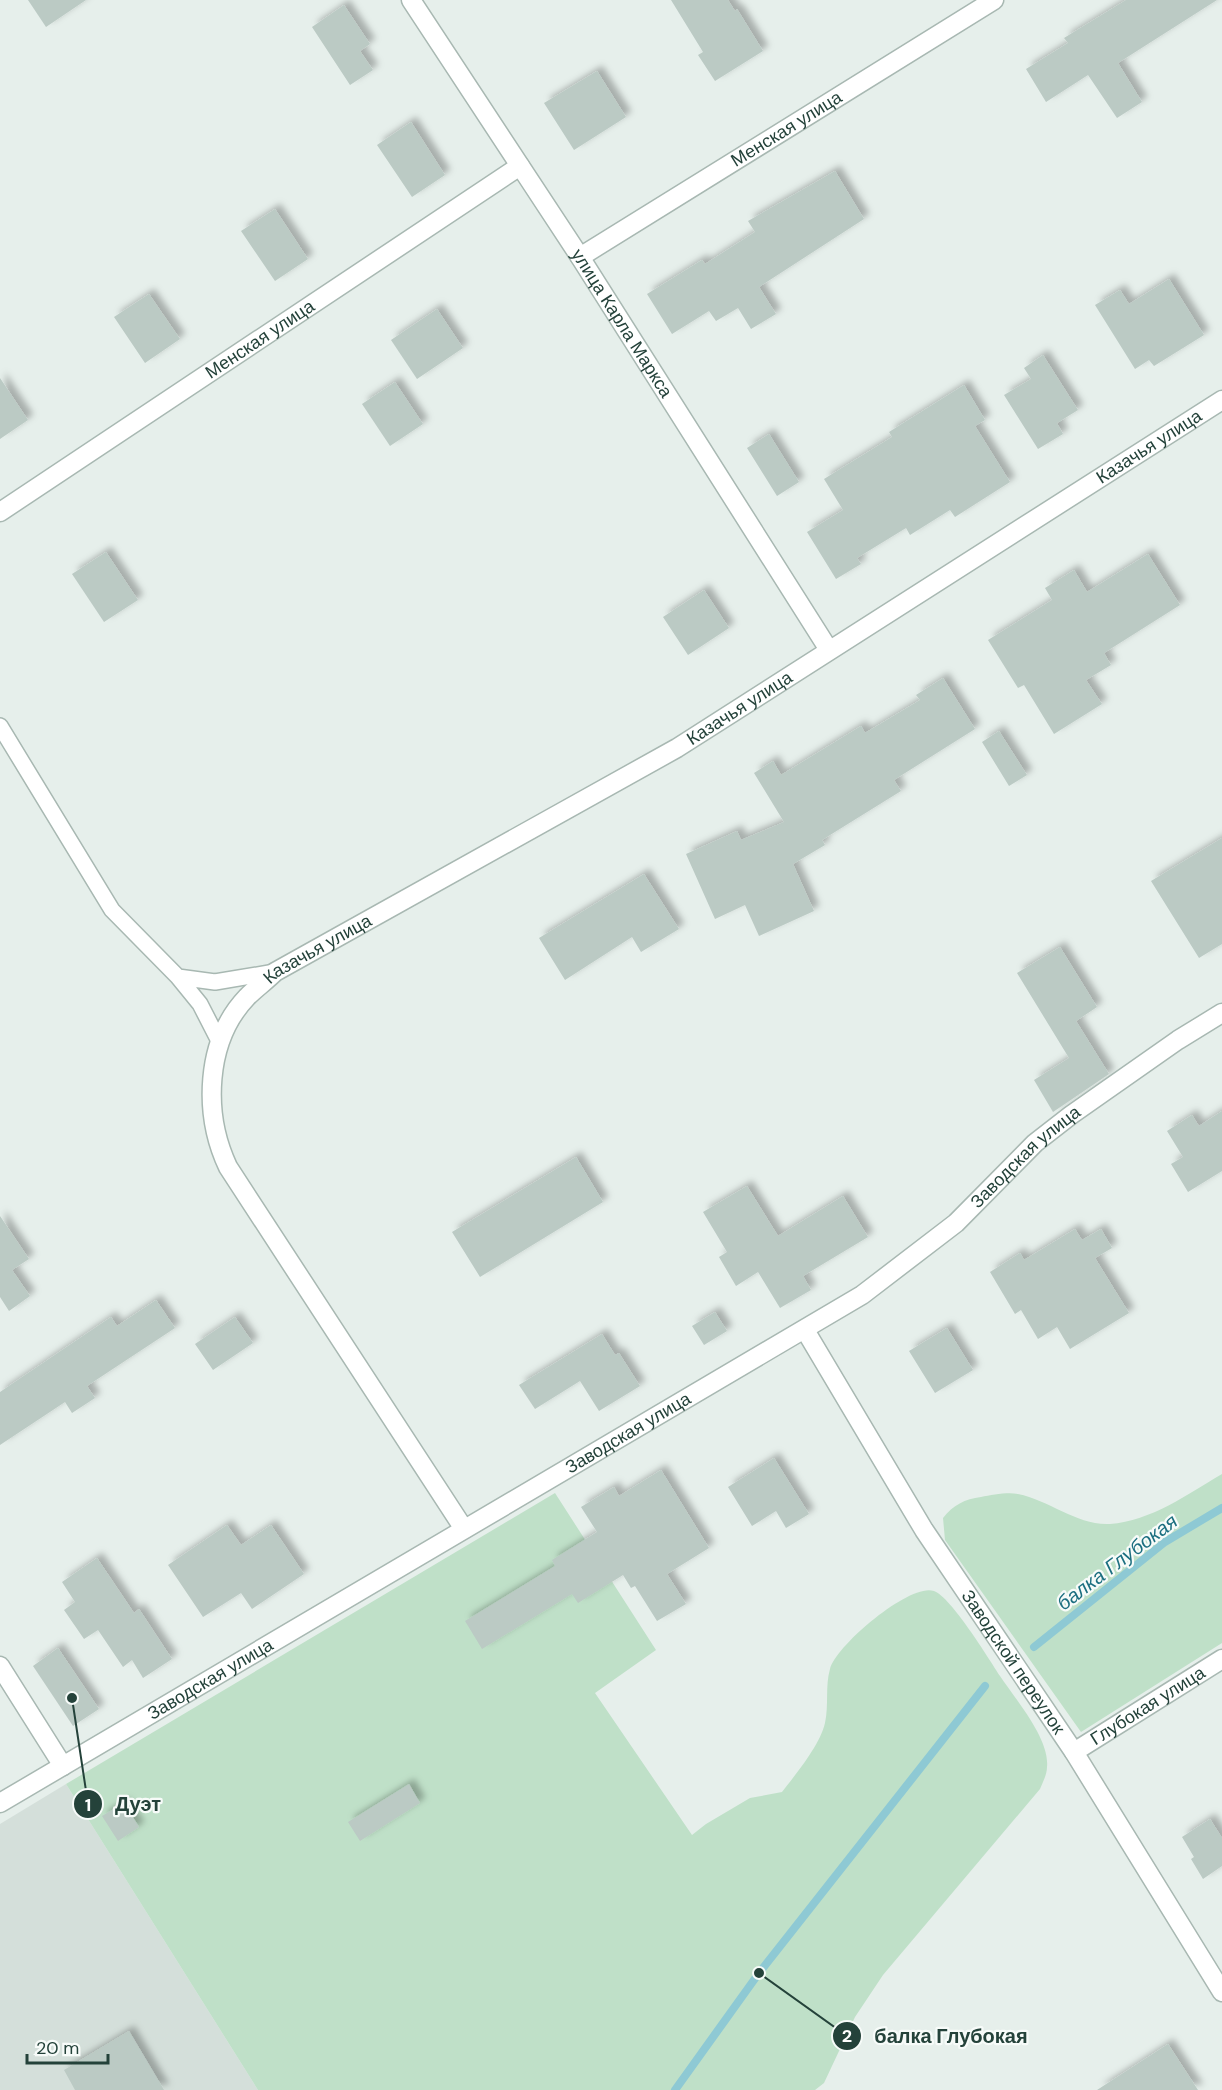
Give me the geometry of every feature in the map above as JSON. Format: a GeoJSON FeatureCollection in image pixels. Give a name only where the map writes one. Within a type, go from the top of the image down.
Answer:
{"type":"FeatureCollection","features":[{"type":"Feature","properties":{"kind":"street","name":"улица Карла Маркса"},"geometry":{"type":"LineString","coordinates":[[411,0],[580,257],[829,650]]}},
{"type":"Feature","properties":{"kind":"street","name":"Менская улица"},"geometry":{"type":"LineString","coordinates":[[580,257],[994,0]]}},
{"type":"Feature","properties":{"kind":"street","name":"Менская улица"},"geometry":{"type":"LineString","coordinates":[[0,512],[520,166]]}},
{"type":"Feature","properties":{"kind":"street","name":"Казачья улица"},"geometry":{"type":"LineString","coordinates":[[219,1041],[246,998],[275,972],[677,748],[1222,400]]}},
{"type":"Feature","properties":{"kind":"street","name":"Заводская улица"},"geometry":{"type":"LineString","coordinates":[[0,1803],[862,1295],[956,1223],[1035,1143],[1178,1040],[1222,1013]]}},
{"type":"Feature","properties":{"kind":"street"},"geometry":{"type":"LineString","coordinates":[[219,1041],[211,1091],[213,1119],[219,1149],[228,1167],[464,1529]]}},
{"type":"Feature","properties":{"kind":"street","name":"Заводской переулок"},"geometry":{"type":"LineString","coordinates":[[806,1330],[924,1530],[1074,1752],[1222,1992]]}},
{"type":"Feature","properties":{"kind":"street","name":"Глубокая улица"},"geometry":{"type":"LineString","coordinates":[[1074,1752],[1222,1659]]}},
{"type":"Feature","properties":{"kind":"street"},"geometry":{"type":"LineString","coordinates":[[0,1666],[63,1766]]}},
{"type":"Feature","properties":{"kind":"lane"},"geometry":{"type":"LineString","coordinates":[[0,726],[112,910],[178,977],[200,1004],[219,1041]]}},
{"type":"Feature","properties":{"kind":"lane"},"geometry":{"type":"LineString","coordinates":[[178,977],[215,982],[275,972]]}},
{"type":"Feature","properties":{"kind":"shaded area"},"geometry":{"type":"Polygon","coordinates":[[[66,1784],[258,2090],[0,2090],[0,1824],[66,1784]]]}},
{"type":"Feature","properties":{"kind":"green space"},"geometry":{"type":"Polygon","coordinates":[[[1222,1474],[1222,1643],[1081,1732],[945,1540],[943,1518],[955,1506],[965,1501],[1009,1493],[1030,1497],[1075,1517],[1098,1524],[1125,1522],[1169,1505],[1222,1474]]]}},
{"type":"Feature","properties":{"kind":"green space"},"geometry":{"type":"Polygon","coordinates":[[[555,1493],[656,1650],[595,1693],[692,1835],[750,1798],[782,1792],[807,1759],[822,1732],[826,1716],[830,1669],[835,1658],[859,1631],[893,1605],[923,1591],[934,1591],[950,1604],[1031,1720],[1043,1744],[1046,1756],[1047,1767],[1040,1789],[883,1975],[855,2017],[824,2083],[815,2090],[258,2090],[66,1784],[555,1493]]]}},
{"type":"Feature","properties":{"kind":"building"},"geometry":{"type":"Polygon","coordinates":[[[28,0],[86,0],[46,27],[28,0]]]}},
{"type":"Feature","properties":{"kind":"building"},"geometry":{"type":"Polygon","coordinates":[[[671,0],[728,0],[735,11],[737,9],[763,51],[715,81],[698,55],[703,52],[671,0]]]}},
{"type":"Feature","properties":{"kind":"building"},"geometry":{"type":"Polygon","coordinates":[[[1126,0],[1217,0],[1118,63],[1142,102],[1117,118],[1088,75],[1046,102],[1026,69],[1068,43],[1064,38],[1126,0]]]}},
{"type":"Feature","properties":{"kind":"building"},"geometry":{"type":"Polygon","coordinates":[[[344,5],[370,44],[360,51],[373,70],[350,85],[312,27],[344,5]]]}},
{"type":"Feature","properties":{"kind":"building"},"geometry":{"type":"Polygon","coordinates":[[[597,71],[626,117],[574,150],[544,103],[597,71]]]}},
{"type":"Feature","properties":{"kind":"building"},"geometry":{"type":"Polygon","coordinates":[[[411,122],[445,175],[412,197],[377,145],[411,122]]]}},
{"type":"Feature","properties":{"kind":"building"},"geometry":{"type":"Polygon","coordinates":[[[835,171],[864,219],[759,287],[776,314],[751,329],[738,308],[716,321],[709,311],[672,334],[647,294],[702,260],[705,264],[755,232],[748,221],[835,171]]]}},
{"type":"Feature","properties":{"kind":"building"},"geometry":{"type":"Polygon","coordinates":[[[275,209],[308,259],[275,281],[241,231],[275,209]]]}},
{"type":"Feature","properties":{"kind":"building"},"geometry":{"type":"Polygon","coordinates":[[[1169,279],[1204,335],[1154,366],[1149,360],[1135,369],[1095,305],[1120,290],[1129,304],[1169,279]]]}},
{"type":"Feature","properties":{"kind":"building"},"geometry":{"type":"Polygon","coordinates":[[[149,294],[180,339],[145,363],[114,317],[149,294]]]}},
{"type":"Feature","properties":{"kind":"building"},"geometry":{"type":"Polygon","coordinates":[[[437,309],[463,348],[417,379],[391,340],[437,309]]]}},
{"type":"Feature","properties":{"kind":"building"},"geometry":{"type":"Polygon","coordinates":[[[1043,355],[1078,410],[1057,423],[1063,434],[1038,449],[1004,395],[1031,379],[1024,368],[1043,355]]]}},
{"type":"Feature","properties":{"kind":"building"},"geometry":{"type":"Polygon","coordinates":[[[0,378],[28,420],[0,439],[0,378]]]}},
{"type":"Feature","properties":{"kind":"building"},"geometry":{"type":"Polygon","coordinates":[[[395,382],[423,424],[390,446],[362,404],[395,382]]]}},
{"type":"Feature","properties":{"kind":"building"},"geometry":{"type":"Polygon","coordinates":[[[964,385],[985,420],[975,426],[1010,482],[955,517],[950,510],[910,535],[906,528],[857,558],[861,564],[836,579],[807,532],[843,510],[824,479],[892,437],[889,432],[964,385]]]}},
{"type":"Feature","properties":{"kind":"building"},"geometry":{"type":"Polygon","coordinates":[[[769,434],[799,482],[777,496],[747,448],[769,434]]]}},
{"type":"Feature","properties":{"kind":"building"},"geometry":{"type":"Polygon","coordinates":[[[106,552],[138,600],[104,622],[72,574],[106,552]]]}},
{"type":"Feature","properties":{"kind":"building"},"geometry":{"type":"Polygon","coordinates":[[[1148,554],[1180,605],[1104,653],[1111,665],[1086,680],[1102,704],[1054,734],[1024,685],[1018,688],[988,640],[1052,600],[1045,588],[1074,570],[1087,592],[1148,554]]]}},
{"type":"Feature","properties":{"kind":"building"},"geometry":{"type":"Polygon","coordinates":[[[704,590],[729,628],[688,655],[663,617],[704,590]]]}},
{"type":"Feature","properties":{"kind":"building"},"geometry":{"type":"Polygon","coordinates":[[[943,678],[975,729],[894,780],[901,791],[822,840],[825,845],[793,864],[814,911],[759,936],[745,905],[715,919],[686,854],[737,831],[741,840],[784,822],[754,773],[773,761],[781,775],[861,726],[865,733],[920,700],[916,695],[943,678]]]}},
{"type":"Feature","properties":{"kind":"building"},"geometry":{"type":"Polygon","coordinates":[[[999,731],[1027,775],[1009,786],[982,742],[999,731]]]}},
{"type":"Feature","properties":{"kind":"building"},"geometry":{"type":"Polygon","coordinates":[[[1222,838],[1222,944],[1199,958],[1151,881],[1222,838]]]}},
{"type":"Feature","properties":{"kind":"building"},"geometry":{"type":"Polygon","coordinates":[[[644,874],[679,929],[641,952],[632,937],[565,980],[539,938],[644,874]]]}},
{"type":"Feature","properties":{"kind":"building"},"geometry":{"type":"Polygon","coordinates":[[[1060,947],[1097,1007],[1076,1021],[1109,1074],[1053,1112],[1034,1080],[1069,1058],[1017,973],[1060,947]]]}},
{"type":"Feature","properties":{"kind":"building"},"geometry":{"type":"Polygon","coordinates":[[[1222,1111],[1222,1171],[1188,1192],[1171,1164],[1183,1157],[1167,1131],[1192,1115],[1199,1126],[1222,1111]]]}},
{"type":"Feature","properties":{"kind":"building"},"geometry":{"type":"Polygon","coordinates":[[[576,1157],[603,1202],[480,1277],[452,1232],[576,1157]]]}},
{"type":"Feature","properties":{"kind":"building"},"geometry":{"type":"Polygon","coordinates":[[[747,1186],[778,1236],[843,1196],[868,1237],[803,1276],[811,1290],[780,1308],[758,1272],[736,1286],[719,1257],[727,1252],[703,1212],[747,1186]]]}},
{"type":"Feature","properties":{"kind":"building"},"geometry":{"type":"Polygon","coordinates":[[[0,1216],[29,1259],[12,1270],[30,1296],[9,1311],[0,1297],[0,1216]]]}},
{"type":"Feature","properties":{"kind":"building"},"geometry":{"type":"Polygon","coordinates":[[[1075,1229],[1082,1240],[1101,1229],[1112,1248],[1095,1258],[1129,1313],[1070,1349],[1057,1327],[1038,1339],[1021,1310],[1015,1314],[990,1272],[1020,1253],[1024,1260],[1075,1229]]]}},
{"type":"Feature","properties":{"kind":"building"},"geometry":{"type":"Polygon","coordinates":[[[156,1300],[175,1328],[87,1386],[95,1398],[72,1413],[65,1402],[0,1445],[0,1392],[111,1317],[117,1326],[156,1300]]]}},
{"type":"Feature","properties":{"kind":"building"},"geometry":{"type":"Polygon","coordinates":[[[715,1312],[727,1331],[704,1345],[692,1326],[715,1312]]]}},
{"type":"Feature","properties":{"kind":"building"},"geometry":{"type":"Polygon","coordinates":[[[235,1317],[253,1343],[213,1370],[195,1344],[235,1317]]]}},
{"type":"Feature","properties":{"kind":"building"},"geometry":{"type":"Polygon","coordinates":[[[947,1328],[973,1370],[935,1393],[909,1351],[947,1328]]]}},
{"type":"Feature","properties":{"kind":"building"},"geometry":{"type":"Polygon","coordinates":[[[602,1334],[615,1355],[619,1353],[640,1386],[599,1411],[580,1381],[535,1409],[519,1385],[602,1334]]]}},
{"type":"Feature","properties":{"kind":"building"},"geometry":{"type":"Polygon","coordinates":[[[774,1458],[809,1514],[786,1528],[776,1511],[752,1526],[728,1487],[774,1458]]]}},
{"type":"Feature","properties":{"kind":"building"},"geometry":{"type":"Polygon","coordinates":[[[661,1470],[709,1548],[667,1574],[686,1604],[657,1621],[635,1586],[631,1588],[623,1575],[578,1603],[572,1594],[482,1649],[465,1621],[555,1566],[552,1560],[597,1532],[581,1507],[614,1487],[619,1496],[661,1470]]]}},
{"type":"Feature","properties":{"kind":"building"},"geometry":{"type":"Polygon","coordinates":[[[227,1525],[241,1545],[271,1525],[304,1574],[252,1609],[241,1593],[203,1617],[168,1565],[227,1525]]]}},
{"type":"Feature","properties":{"kind":"building"},"geometry":{"type":"Polygon","coordinates":[[[97,1558],[134,1613],[139,1609],[172,1659],[143,1678],[132,1660],[123,1667],[98,1630],[84,1639],[64,1610],[75,1602],[62,1582],[97,1558]]]}},
{"type":"Feature","properties":{"kind":"building"},"geometry":{"type":"Polygon","coordinates":[[[58,1648],[99,1709],[73,1726],[33,1666],[58,1648]]]}},
{"type":"Feature","properties":{"kind":"building"},"geometry":{"type":"Polygon","coordinates":[[[409,1784],[420,1803],[360,1841],[348,1822],[409,1784]]]}},
{"type":"Feature","properties":{"kind":"building"},"geometry":{"type":"Polygon","coordinates":[[[124,1803],[139,1827],[118,1841],[102,1816],[124,1803]]]}},
{"type":"Feature","properties":{"kind":"building"},"geometry":{"type":"Polygon","coordinates":[[[1210,1819],[1222,1838],[1222,1866],[1203,1879],[1182,1837],[1210,1819]]]}},
{"type":"Feature","properties":{"kind":"building"},"geometry":{"type":"Polygon","coordinates":[[[129,2031],[164,2090],[75,2090],[64,2070],[129,2031]]]}},
{"type":"Feature","properties":{"kind":"building"},"geometry":{"type":"Polygon","coordinates":[[[1168,2044],[1198,2090],[1097,2090],[1168,2044]]]}},
{"type":"Feature","properties":{"kind":"waterway","name":"балка Глубокая"},"geometry":{"type":"LineString","coordinates":[[1034,1647],[1165,1542],[1222,1508]]}},
{"type":"Feature","properties":{"kind":"waterway","name":"балка Глубокая"},"geometry":{"type":"LineString","coordinates":[[675,2090],[759,1973],[985,1686]]}},
{"type":"Feature","properties":{"kind":"place","name":"Дуэт"},"geometry":{"type":"Point","coordinates":[72,1698]}},
{"type":"Feature","properties":{"kind":"place","name":"балка Глубокая"},"geometry":{"type":"Point","coordinates":[759,1973]}}]}
